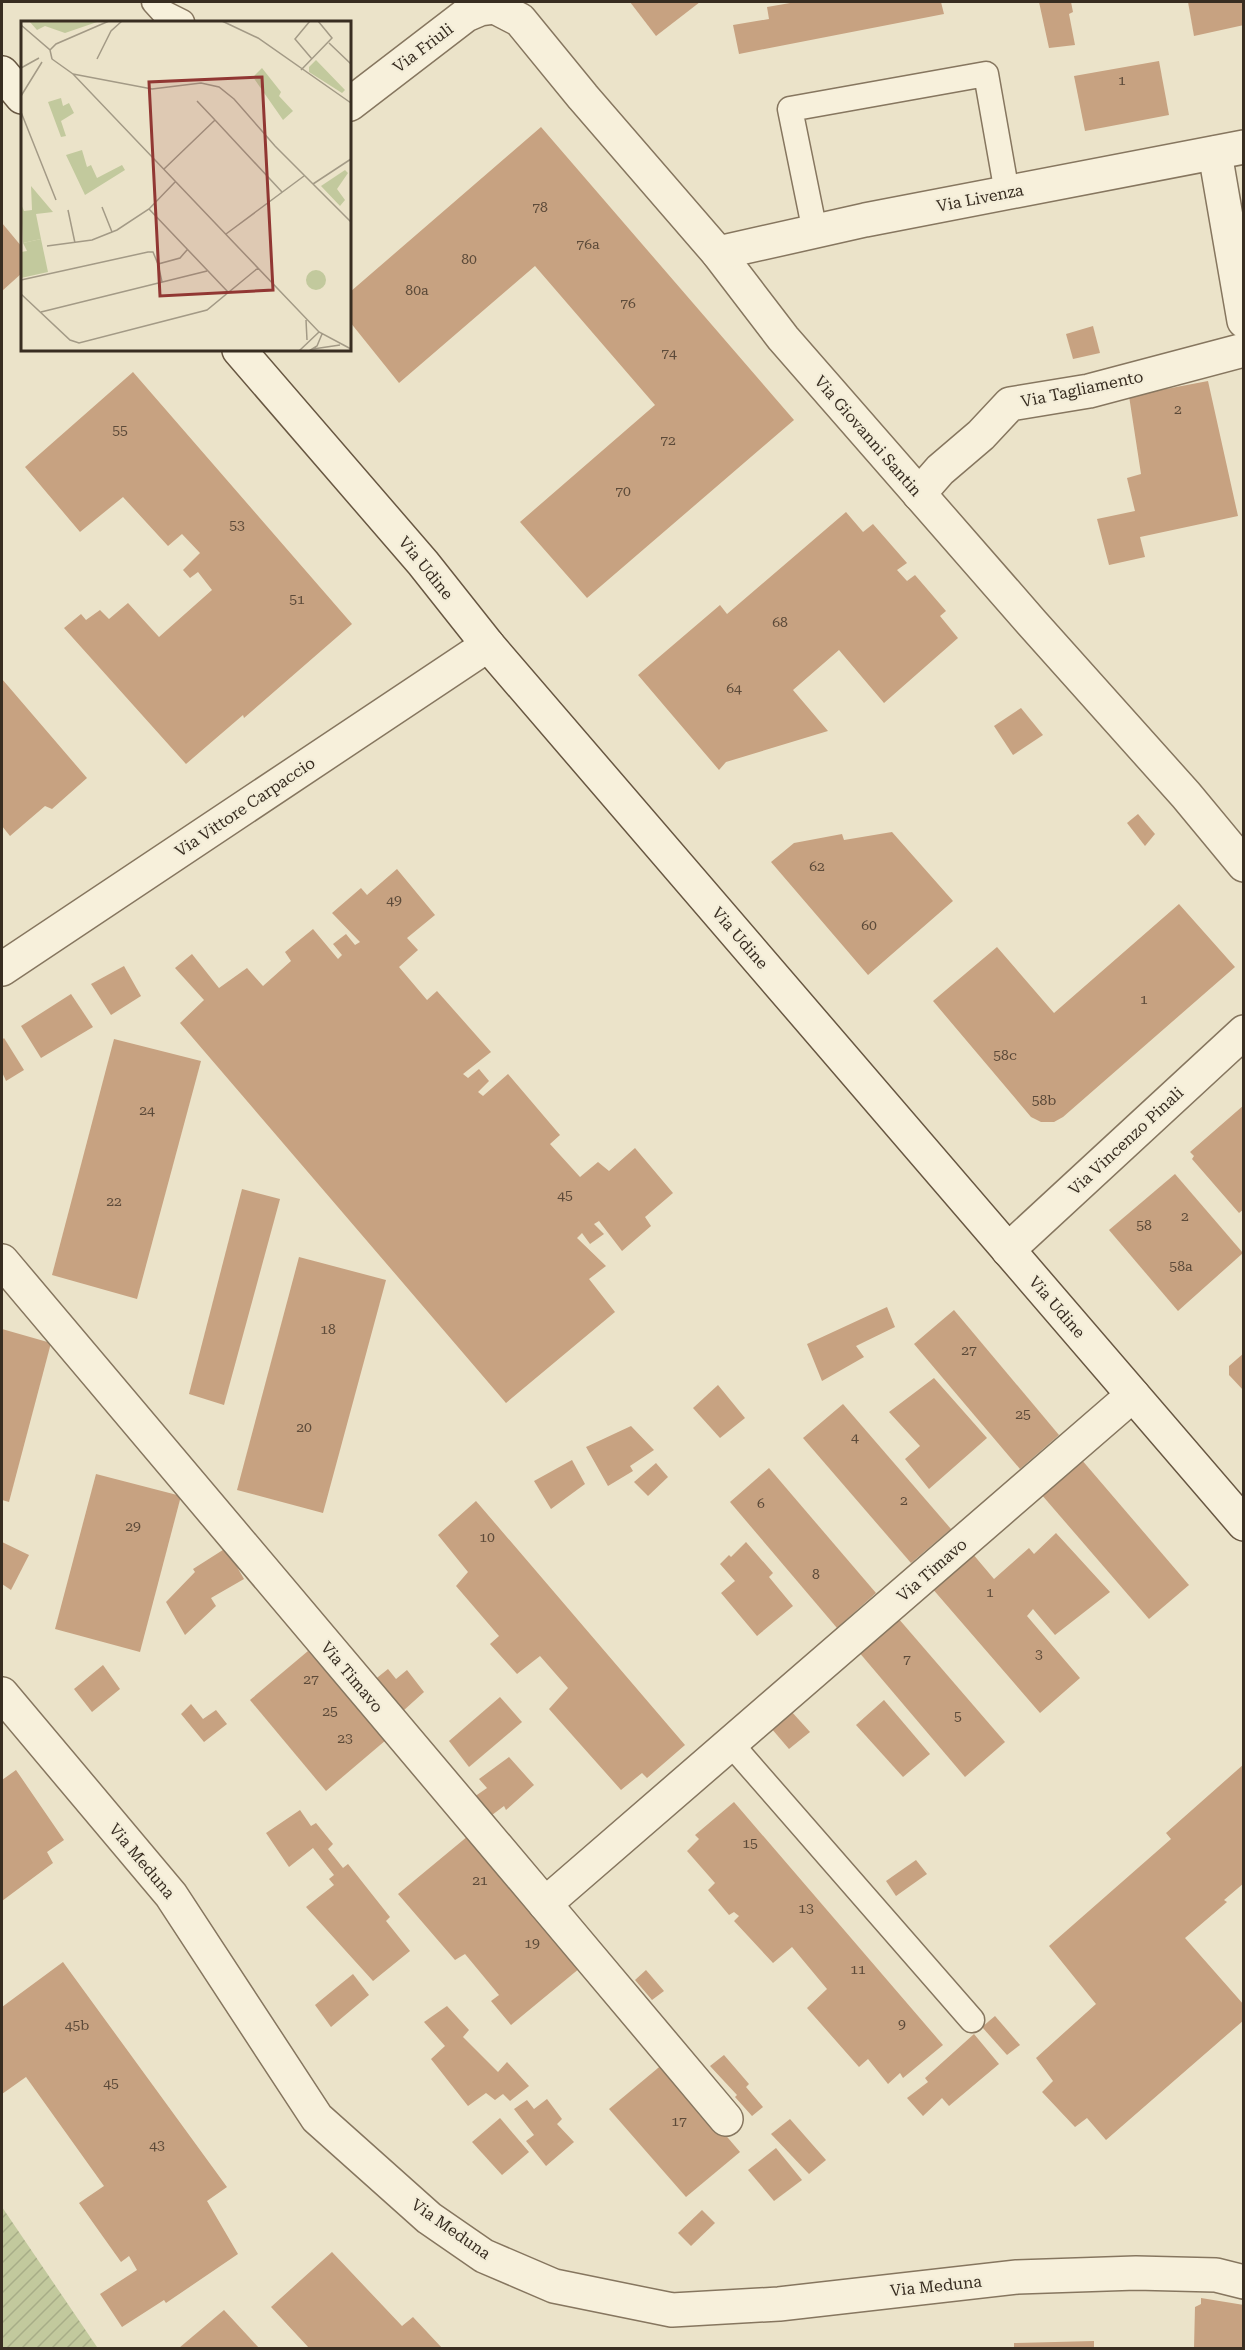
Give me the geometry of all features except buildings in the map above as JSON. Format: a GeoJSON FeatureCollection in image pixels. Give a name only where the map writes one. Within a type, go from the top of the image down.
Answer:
{"type":"FeatureCollection","features":[{"type":"Feature","properties":{"kind":"street","name":"Via Friuli"},"geometry":{"type":"LineString","coordinates":[[351,103],[466,15],[497,4]]}},
{"type":"Feature","properties":{"kind":"street","name":"Via Giovanni Santin"},"geometry":{"type":"LineString","coordinates":[[497,4],[520,20],[718,254],[783,338],[1186,795],[1244,865]]}},
{"type":"Feature","properties":{"kind":"street"},"geometry":{"type":"LineString","coordinates":[[2,73],[21,97]]}},
{"type":"Feature","properties":{"kind":"street","name":"Via Livenza"},"geometry":{"type":"LineString","coordinates":[[718,254],[815,232],[1229,150]]}},
{"type":"Feature","properties":{"kind":"street"},"geometry":{"type":"LineString","coordinates":[[1229,150],[1244,321]]}},
{"type":"Feature","properties":{"kind":"street","name":"Via Tagliamento"},"geometry":{"type":"LineString","coordinates":[[919,494],[940,470],[981,435],[1010,404],[1089,391],[1244,350]]}},
{"type":"Feature","properties":{"kind":"street","name":"Via Udine"},"geometry":{"type":"LineString","coordinates":[[240,351],[423,563],[488,645],[1244,1524]]}},
{"type":"Feature","properties":{"kind":"street","name":"Via Vittore Carpaccio"},"geometry":{"type":"LineString","coordinates":[[2,969],[488,645]]}},
{"type":"Feature","properties":{"kind":"street","name":"Via Vincenzo Pinali"},"geometry":{"type":"LineString","coordinates":[[1008,1250],[1244,1032]]}},
{"type":"Feature","properties":{"kind":"street","name":"Via Timavo"},"geometry":{"type":"LineString","coordinates":[[2,1261],[545,1904],[1133,1395]]}},
{"type":"Feature","properties":{"kind":"street","name":"Via Meduna"},"geometry":{"type":"LineString","coordinates":[[2,1694],[171,1895],[317,2118],[429,2218],[484,2256],[554,2286],[672,2310],[779,2304],[1017,2277],[1136,2273],[1215,2275],[1244,2282]]}},
{"type":"Feature","properties":{"kind":"street"},"geometry":{"type":"LineString","coordinates":[[545,1904],[726,2119]]}},
{"type":"Feature","properties":{"kind":"lane"},"geometry":{"type":"LineString","coordinates":[[154,2],[164,13],[180,21]]}},
{"type":"Feature","properties":{"kind":"lane"},"geometry":{"type":"LineString","coordinates":[[815,232],[790,109],[986,74],[1007,193]]}},
{"type":"Feature","properties":{"kind":"lane"},"geometry":{"type":"LineString","coordinates":[[730,1744],[972,2020]]}},
{"type":"Feature","properties":{"kind":"green space"},"geometry":{"type":"Polygon","coordinates":[[[2,2207],[97,2347],[96,2348],[2,2348],[2,2207]]]}}]}
